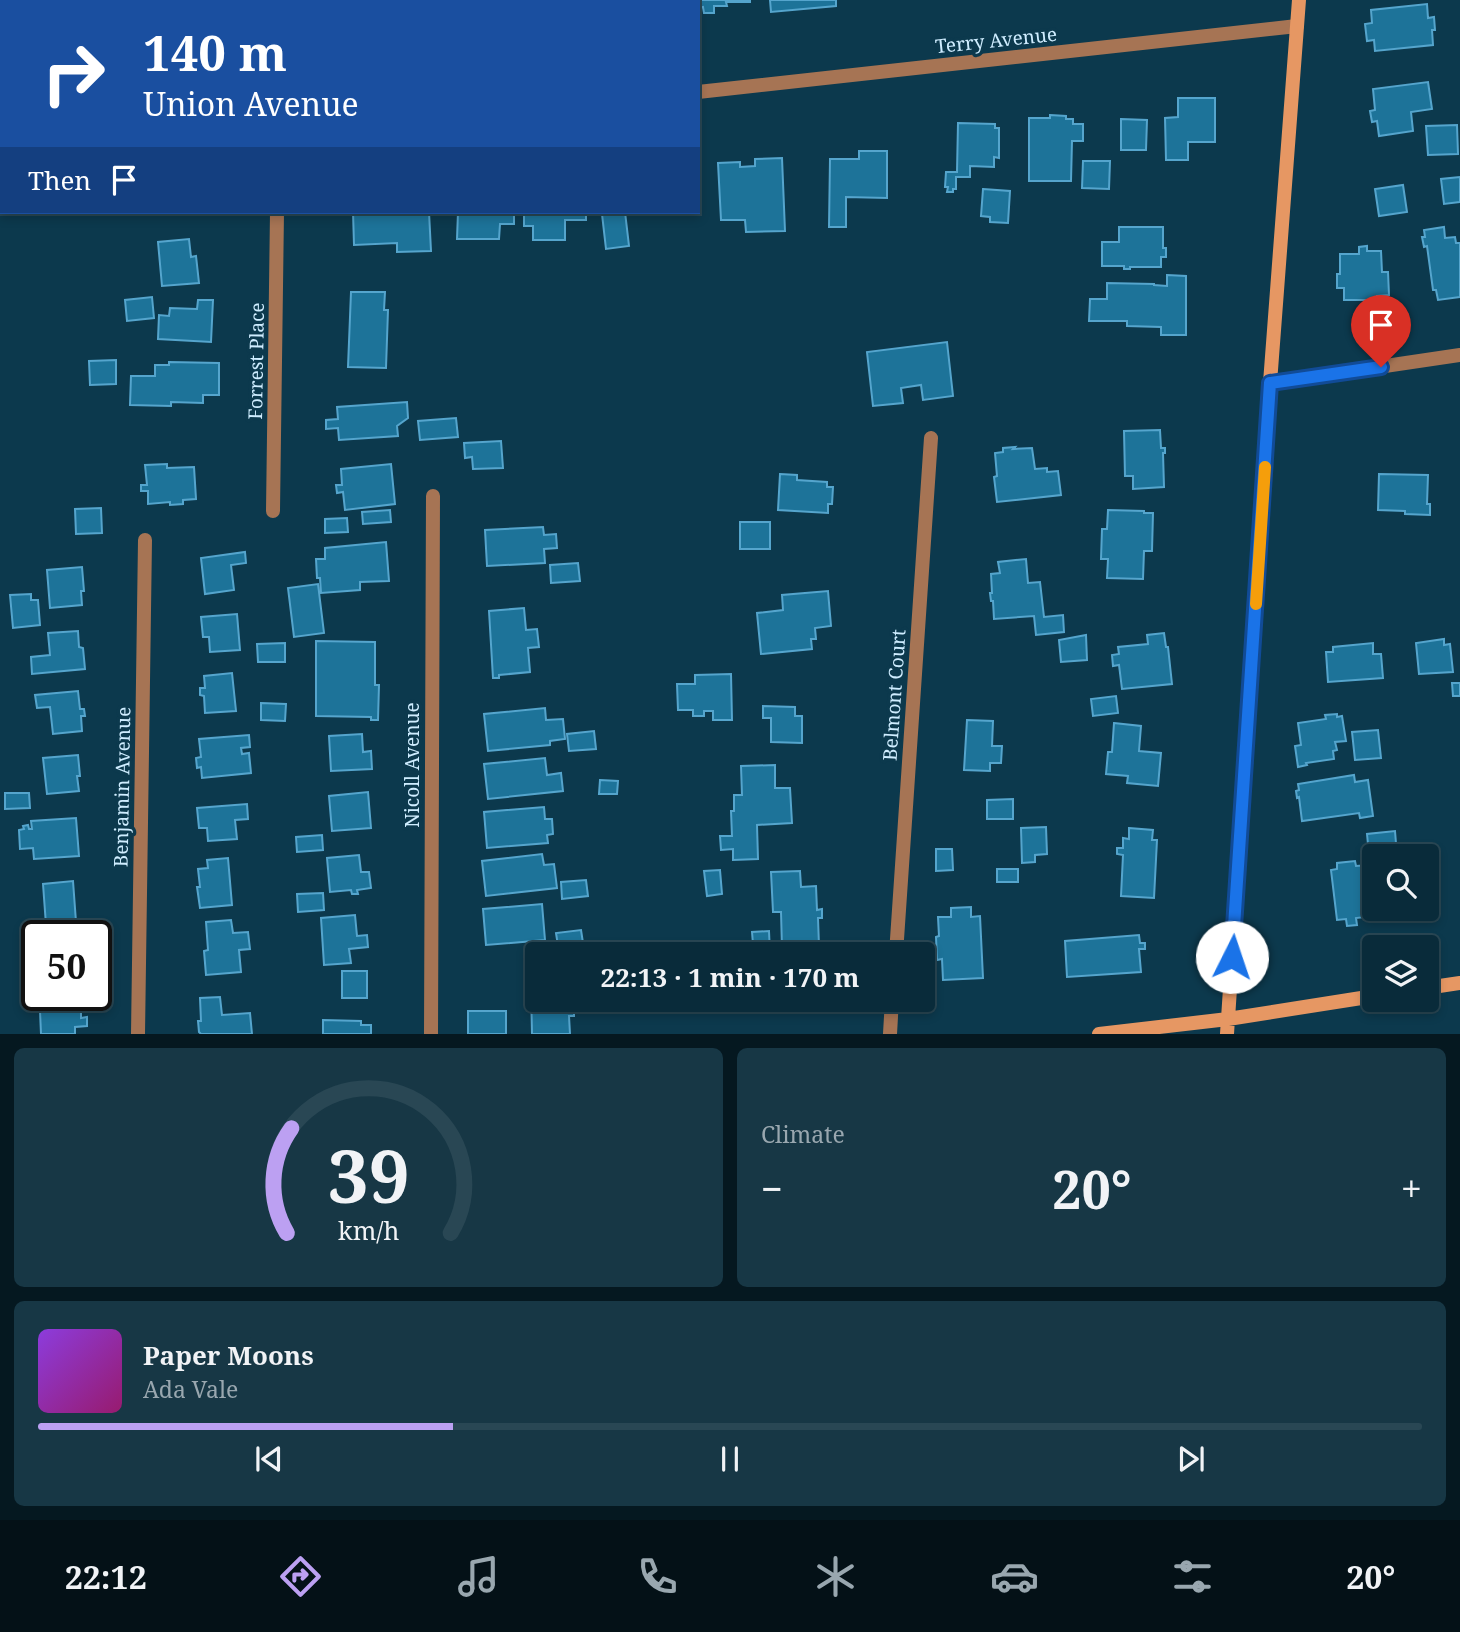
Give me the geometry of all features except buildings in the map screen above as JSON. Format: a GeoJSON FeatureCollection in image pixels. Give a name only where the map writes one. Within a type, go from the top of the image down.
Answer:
{"type":"FeatureCollection","features":[{"type":"Feature","properties":{"kind":"main road"},"geometry":{"type":"LineString","coordinates":[[1228,1026],[1270,383],[1299,0]]}},
{"type":"Feature","properties":{"kind":"main road"},"geometry":{"type":"LineString","coordinates":[[1439,986],[1460,982]]}},
{"type":"Feature","properties":{"kind":"main road"},"geometry":{"type":"LineString","coordinates":[[1099,1034],[1228,1026],[1362,998]]}},
{"type":"Feature","properties":{"kind":"street","name":"Terry Avenue"},"geometry":{"type":"LineString","coordinates":[[700,92],[1297,26]]}},
{"type":"Feature","properties":{"kind":"street","name":"Forrest Place"},"geometry":{"type":"LineString","coordinates":[[273,511],[277,214]]}},
{"type":"Feature","properties":{"kind":"street"},"geometry":{"type":"LineString","coordinates":[[1270,383],[1460,355]]}},
{"type":"Feature","properties":{"kind":"street","name":"Belmont Court"},"geometry":{"type":"LineString","coordinates":[[896,942],[931,438]]}},
{"type":"Feature","properties":{"kind":"street","name":"Nicoll Avenue"},"geometry":{"type":"LineString","coordinates":[[431,1034],[433,496]]}},
{"type":"Feature","properties":{"kind":"street","name":"Benjamin Avenue"},"geometry":{"type":"LineString","coordinates":[[138,1034],[145,540]]}},
{"type":"Feature","properties":{"kind":"street"},"geometry":{"type":"LineString","coordinates":[[890,1034],[891,1012]]}},
{"type":"Feature","properties":{"kind":"slow traffic"},"geometry":{"type":"LineString","coordinates":[[1256,604],[1265,467]]}},
{"type":"Feature","properties":{"kind":"route"},"geometry":{"type":"LineString","coordinates":[[1232,957],[1270,383],[1381,367]]}}]}
